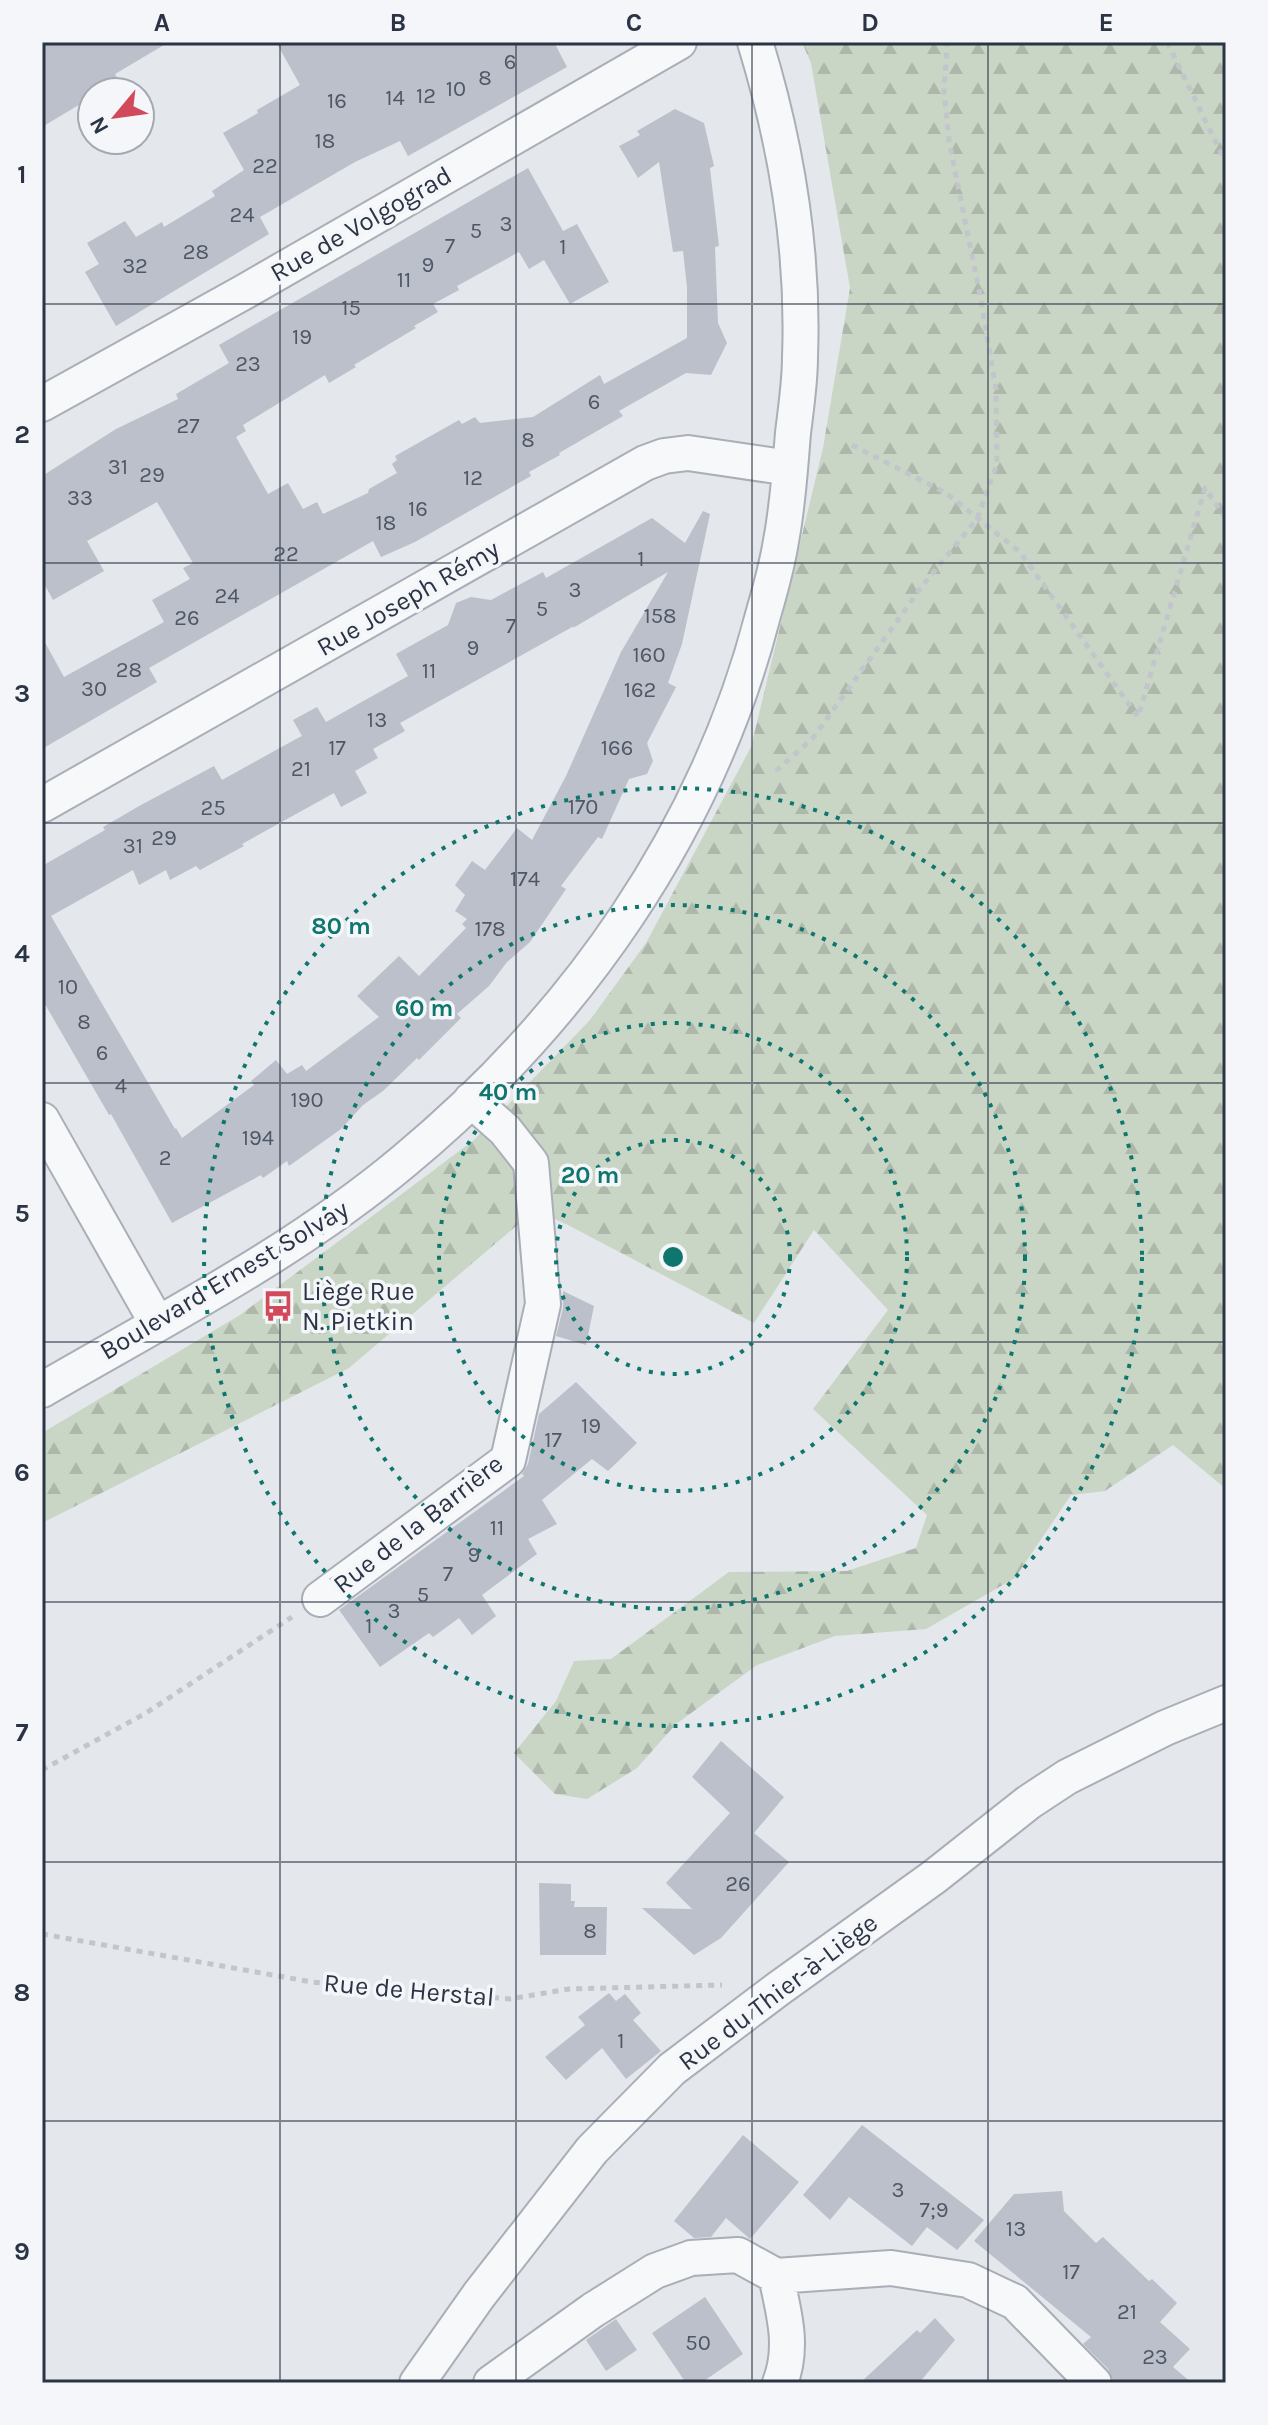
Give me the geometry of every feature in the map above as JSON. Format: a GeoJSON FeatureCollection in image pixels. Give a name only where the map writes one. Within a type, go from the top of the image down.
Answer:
{"type":"FeatureCollection","features":[{"type":"Feature","properties":{"kind":"street","name":"Rue de Volgograd"},"geometry":{"type":"LineString","coordinates":[[42,404],[244,292],[679,42]]}},
{"type":"Feature","properties":{"kind":"street","name":"Boulevard Ernest Solvay"},"geometry":{"type":"LineString","coordinates":[[42,1390],[281,1251],[331,1219],[409,1157],[471,1100],[553,1015],[630,915],[702,785],[756,645],[781,542],[800,357],[793,211],[784,154],[755,42]]}},
{"type":"Feature","properties":{"kind":"street","name":"Rue Joseph Rémy"},"geometry":{"type":"LineString","coordinates":[[42,805],[645,463],[664,456],[688,453],[790,468]]}},
{"type":"Feature","properties":{"kind":"street","name":"Rue de la Barrière"},"geometry":{"type":"LineString","coordinates":[[320,1599],[508,1460],[543,1304],[531,1163],[505,1130],[471,1100]]}},
{"type":"Feature","properties":{"kind":"street"},"geometry":{"type":"LineString","coordinates":[[42,1120],[157,1323]]}},
{"type":"Feature","properties":{"kind":"street","name":"Rue du Thier-à-Liège"},"geometry":{"type":"LineString","coordinates":[[417,2383],[479,2295],[592,2150],[672,2069],[934,1877],[1029,1802],[1067,1777],[1165,1728],[1226,1703]]}},
{"type":"Feature","properties":{"kind":"street"},"geometry":{"type":"LineString","coordinates":[[491,2383],[593,2310],[655,2271],[691,2258],[738,2255],[776,2276],[891,2268],[968,2280],[1015,2302],[1094,2383]]}},
{"type":"Feature","properties":{"kind":"street"},"geometry":{"type":"LineString","coordinates":[[776,2276],[788,2329],[786,2366],[780,2383]]}},
{"type":"Feature","properties":{"kind":"path"},"geometry":{"type":"LineString","coordinates":[[776,771],[813,738],[923,585],[977,519],[997,464],[996,389],[949,141],[944,92],[947,42]]}},
{"type":"Feature","properties":{"kind":"path"},"geometry":{"type":"LineString","coordinates":[[1167,42],[1226,163]]}},
{"type":"Feature","properties":{"kind":"path"},"geometry":{"type":"LineString","coordinates":[[852,445],[946,493],[1020,552],[1138,717],[1205,488],[1226,519]]}},
{"type":"Feature","properties":{"kind":"path","name":"Rue de la Barrière"},"geometry":{"type":"LineString","coordinates":[[42,1770],[146,1713],[320,1599]]}},
{"type":"Feature","properties":{"kind":"path","name":"Rue de Herstal"},"geometry":{"type":"LineString","coordinates":[[42,1934],[312,1982],[510,1999],[569,1989],[755,1983],[778,1989]]}},
{"type":"Feature","properties":{"kind":"green space"},"geometry":{"type":"Polygon","coordinates":[[[802,42],[1226,42],[1226,1489],[1173,1445],[1105,1491],[1071,1495],[1015,1578],[926,1629],[835,1636],[757,1665],[676,1724],[637,1768],[587,1799],[555,1794],[514,1753],[556,1701],[574,1661],[611,1659],[729,1572],[847,1571],[916,1548],[927,1515],[813,1409],[888,1310],[814,1230],[754,1323],[535,1210],[349,1368],[42,1523],[42,1433],[240,1315],[474,1140],[590,1020],[646,943],[751,747],[823,448],[850,288],[811,63],[802,42]]]}},
{"type":"Feature","properties":{"kind":"building"},"geometry":{"type":"Polygon","coordinates":[[[42,42],[169,42],[116,76],[76,76],[76,107],[42,127],[42,42]]]}},
{"type":"Feature","properties":{"kind":"building"},"geometry":{"type":"Polygon","coordinates":[[[276,42],[554,42],[567,67],[408,156],[400,141],[355,162],[260,217],[269,234],[116,326],[85,272],[99,264],[87,243],[125,221],[136,237],[162,222],[164,227],[215,196],[212,191],[244,170],[223,133],[300,85],[276,42]]]}},
{"type":"Feature","properties":{"kind":"building"},"geometry":{"type":"Polygon","coordinates":[[[675,109],[704,123],[714,166],[710,168],[719,246],[715,247],[718,323],[727,343],[711,375],[686,373],[619,411],[623,416],[529,472],[531,476],[415,542],[381,557],[373,541],[149,668],[157,682],[42,749],[42,637],[64,677],[164,622],[152,600],[190,579],[183,568],[193,563],[157,502],[87,541],[104,571],[53,600],[42,580],[42,476],[116,429],[178,399],[176,394],[229,363],[219,345],[528,168],[563,231],[577,224],[609,282],[570,304],[544,260],[529,269],[519,252],[457,286],[459,290],[433,304],[438,312],[354,365],[356,367],[329,383],[325,375],[243,425],[246,431],[236,437],[268,494],[288,483],[303,509],[317,502],[323,514],[368,493],[369,489],[397,473],[392,464],[397,460],[395,456],[459,420],[462,424],[475,417],[480,423],[533,417],[600,375],[604,384],[687,338],[683,251],[673,252],[659,162],[638,178],[619,146],[640,135],[637,131],[675,109]]]}},
{"type":"Feature","properties":{"kind":"building"},"geometry":{"type":"Polygon","coordinates":[[[703,511],[710,514],[682,644],[668,683],[676,687],[647,743],[653,761],[647,774],[629,779],[602,839],[598,837],[561,886],[566,889],[530,942],[507,962],[489,986],[457,1014],[461,1018],[419,1060],[417,1058],[383,1091],[363,1105],[341,1129],[289,1166],[287,1161],[263,1178],[261,1175],[172,1223],[42,999],[42,866],[105,830],[103,827],[214,766],[222,780],[302,736],[293,720],[317,707],[326,722],[408,676],[396,654],[448,625],[456,603],[471,597],[491,600],[543,572],[546,578],[652,518],[685,543],[703,511]],[[668,572],[400,723],[405,731],[373,749],[378,758],[355,771],[367,793],[341,807],[334,793],[200,870],[196,866],[170,880],[166,870],[139,885],[133,870],[51,916],[182,1138],[254,1085],[251,1081],[276,1060],[287,1074],[302,1065],[306,1071],[379,1017],[357,996],[399,956],[419,976],[466,928],[462,924],[467,919],[455,911],[465,895],[455,885],[472,861],[485,870],[517,828],[532,840],[566,776],[621,652],[668,572]]]}},
{"type":"Feature","properties":{"kind":"building"},"geometry":{"type":"Polygon","coordinates":[[[563,1291],[594,1306],[586,1345],[556,1336],[563,1308],[563,1291]]]}},
{"type":"Feature","properties":{"kind":"building"},"geometry":{"type":"Polygon","coordinates":[[[576,1382],[637,1443],[608,1471],[592,1459],[542,1500],[557,1524],[528,1539],[537,1554],[482,1595],[496,1616],[472,1635],[459,1618],[433,1637],[429,1633],[380,1667],[339,1610],[524,1476],[522,1474],[528,1464],[539,1414],[576,1382]]]}},
{"type":"Feature","properties":{"kind":"building"},"geometry":{"type":"Polygon","coordinates":[[[721,1741],[784,1797],[754,1833],[789,1862],[721,1938],[694,1955],[642,1908],[692,1909],[666,1883],[730,1813],[692,1777],[721,1741]]]}},
{"type":"Feature","properties":{"kind":"building"},"geometry":{"type":"Polygon","coordinates":[[[539,1883],[571,1884],[574,1907],[607,1907],[606,1955],[540,1955],[539,1883]]]}},
{"type":"Feature","properties":{"kind":"building"},"geometry":{"type":"Polygon","coordinates":[[[609,1993],[616,2001],[625,1994],[641,2013],[633,2020],[661,2051],[626,2079],[602,2048],[566,2080],[545,2057],[585,2025],[578,2017],[609,1993]]]}},
{"type":"Feature","properties":{"kind":"building"},"geometry":{"type":"Polygon","coordinates":[[[862,2125],[984,2220],[957,2250],[927,2227],[912,2246],[849,2197],[830,2220],[803,2195],[862,2125]]]}},
{"type":"Feature","properties":{"kind":"building"},"geometry":{"type":"Polygon","coordinates":[[[743,2135],[799,2182],[750,2239],[726,2218],[711,2237],[694,2238],[674,2221],[743,2135]]]}},
{"type":"Feature","properties":{"kind":"building"},"geometry":{"type":"Polygon","coordinates":[[[1062,2191],[1064,2211],[1096,2243],[1103,2237],[1177,2303],[1160,2322],[1190,2349],[1173,2367],[1192,2383],[1113,2383],[1108,2369],[1083,2344],[1091,2337],[974,2241],[1014,2194],[1062,2191]]]}},
{"type":"Feature","properties":{"kind":"building"},"geometry":{"type":"Polygon","coordinates":[[[705,2297],[743,2354],[701,2383],[686,2383],[652,2333],[705,2297]]]}},
{"type":"Feature","properties":{"kind":"building"},"geometry":{"type":"Polygon","coordinates":[[[935,2318],[955,2340],[919,2383],[860,2383],[917,2330],[920,2333],[935,2318]]]}},
{"type":"Feature","properties":{"kind":"building"},"geometry":{"type":"Polygon","coordinates":[[[616,2319],[637,2350],[606,2371],[586,2340],[616,2319]]]}},
{"type":"Feature","properties":{"kind":"place","name":"Liège Rue N. Pietkin"},"geometry":{"type":"Point","coordinates":[278,1306]}}]}
